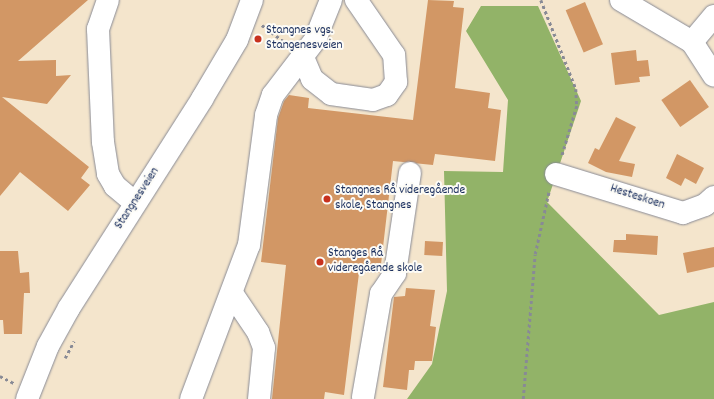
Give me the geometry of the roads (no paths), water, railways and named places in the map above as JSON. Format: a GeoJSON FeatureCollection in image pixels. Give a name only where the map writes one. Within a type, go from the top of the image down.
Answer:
{"type":"FeatureCollection","features":[{"type":"Feature","properties":{"kind":"main road"},"geometry":{"type":"LineString","coordinates":[[108,0],[98,29],[103,142],[108,174],[115,186],[135,203]]}},
{"type":"Feature","properties":{"kind":"main road","name":"Stangnesveien"},"geometry":{"type":"LineString","coordinates":[[27,399],[48,346],[237,40],[252,0]]}},
{"type":"Feature","properties":{"kind":"main road"},"geometry":{"type":"LineString","coordinates":[[191,399],[221,315],[233,295],[249,245],[266,115],[273,95],[302,55],[315,40],[331,0]]}},
{"type":"Feature","properties":{"kind":"main road"},"geometry":{"type":"LineString","coordinates":[[302,55],[312,79],[331,94],[373,100],[387,95],[396,82],[394,55],[356,0]]}},
{"type":"Feature","properties":{"kind":"main road"},"geometry":{"type":"LineString","coordinates":[[621,0],[692,42],[714,76]]}},
{"type":"Feature","properties":{"kind":"main road"},"geometry":{"type":"LineString","coordinates":[[692,42],[714,16]]}},
{"type":"Feature","properties":{"kind":"main road"},"geometry":{"type":"LineString","coordinates":[[364,398],[381,294],[395,273],[410,173]]}},
{"type":"Feature","properties":{"kind":"main road","name":"Hesteskoen"},"geometry":{"type":"LineString","coordinates":[[556,174],[683,213],[705,205],[714,197]]}},
{"type":"Feature","properties":{"kind":"main road"},"geometry":{"type":"LineString","coordinates":[[233,295],[258,332],[264,348],[259,399]]}},
{"type":"Feature","properties":{"kind":"place","name":"Stangnes vgs. Stangenesveien"},"geometry":{"type":"Point","coordinates":[258,39]}},
{"type":"Feature","properties":{"kind":"place","name":"Stangnes Rå videregående skole, Stangnes"},"geometry":{"type":"Point","coordinates":[327,199]}},
{"type":"Feature","properties":{"kind":"place","name":"Stanges Rå videregående skole"},"geometry":{"type":"Point","coordinates":[320,262]}}]}
